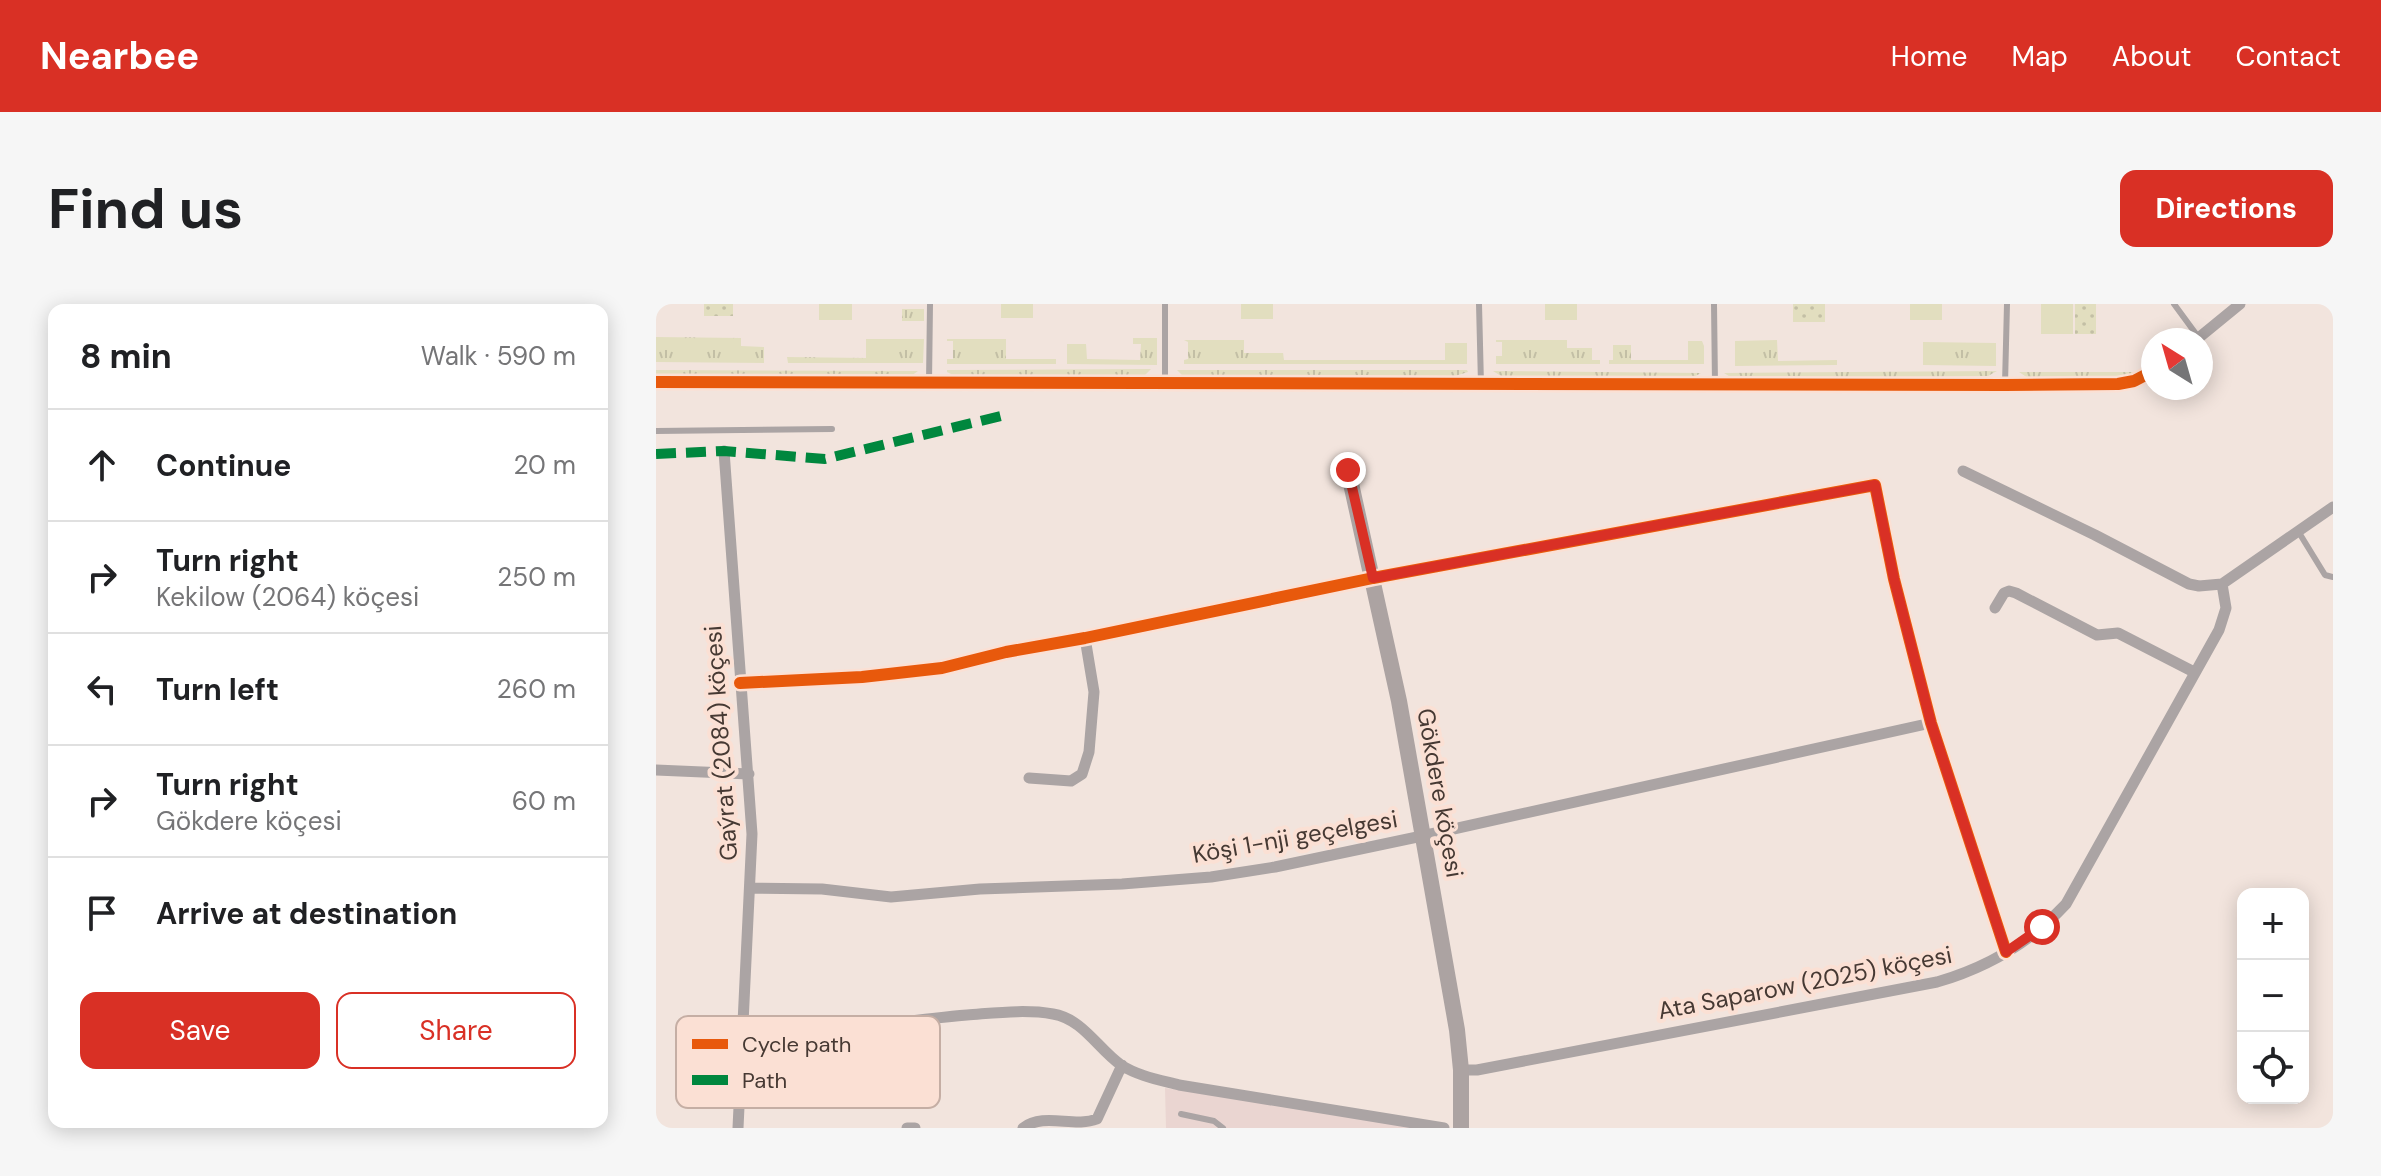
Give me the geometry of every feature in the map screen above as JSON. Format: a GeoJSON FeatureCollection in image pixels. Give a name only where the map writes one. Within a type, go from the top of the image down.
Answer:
{"type":"FeatureCollection","features":[{"type":"Feature","properties":{"kind":"street"},"geometry":{"type":"LineString","coordinates":[[2211,328],[2240,304]]}},
{"type":"Feature","properties":{"kind":"street"},"geometry":{"type":"LineString","coordinates":[[656,382],[2005,385],[2118,384],[2141,377]]}},
{"type":"Feature","properties":{"kind":"street","name":"Gaýrat (2084) köçesi"},"geometry":{"type":"LineString","coordinates":[[724,451],[752,834],[742,1016]]}},
{"type":"Feature","properties":{"kind":"street","name":"Gökdere köçesi"},"geometry":{"type":"LineString","coordinates":[[1348,470],[1399,701],[1457,1030],[1461,1128]]}},
{"type":"Feature","properties":{"kind":"street"},"geometry":{"type":"LineString","coordinates":[[1963,471],[2189,584],[2199,586],[2222,584],[2333,507]]}},
{"type":"Feature","properties":{"kind":"street"},"geometry":{"type":"LineString","coordinates":[[740,683],[896,674],[942,668],[1006,652],[1373,578],[1875,485],[1894,579],[1931,723],[2006,952]]}},
{"type":"Feature","properties":{"kind":"street","name":"Ata Saparow (2025) köçesi"},"geometry":{"type":"LineString","coordinates":[[1461,1070],[1477,1070],[1937,982],[1983,966],[2006,952],[2042,927],[2066,904],[2219,630],[2226,608],[2222,584]]}},
{"type":"Feature","properties":{"kind":"street"},"geometry":{"type":"LineString","coordinates":[[1995,608],[2004,593],[2016,593],[2097,635],[2118,633],[2194,672]]}},
{"type":"Feature","properties":{"kind":"street"},"geometry":{"type":"LineString","coordinates":[[1029,778],[1071,781],[1082,774],[1089,752],[1094,692],[1085,638]]}},
{"type":"Feature","properties":{"kind":"street","name":"Köşi 1-nji geçelgesi"},"geometry":{"type":"LineString","coordinates":[[750,888],[822,889],[891,897],[980,889],[1211,877],[1422,836],[1931,723]]}},
{"type":"Feature","properties":{"kind":"street"},"geometry":{"type":"LineString","coordinates":[[656,770],[749,774]]}},
{"type":"Feature","properties":{"kind":"street"},"geometry":{"type":"LineString","coordinates":[[940,1017],[1007,1012],[1053,1014],[1075,1022],[1122,1065],[1151,1078],[1444,1128]]}},
{"type":"Feature","properties":{"kind":"street"},"geometry":{"type":"LineString","coordinates":[[1023,1128],[1036,1122],[1088,1124],[1097,1119],[1122,1065]]}},
{"type":"Feature","properties":{"kind":"street","name":"Gaýrat (2084) köçesi"},"geometry":{"type":"LineString","coordinates":[[738,1128],[739,1108]]}},
{"type":"Feature","properties":{"kind":"street"},"geometry":{"type":"LineString","coordinates":[[907,1128],[915,1128]]}},
{"type":"Feature","properties":{"kind":"lane"},"geometry":{"type":"LineString","coordinates":[[929,383],[930,304]]}},
{"type":"Feature","properties":{"kind":"lane"},"geometry":{"type":"LineString","coordinates":[[1165,304],[1165,382]]}},
{"type":"Feature","properties":{"kind":"lane"},"geometry":{"type":"LineString","coordinates":[[1479,304],[1481,384]]}},
{"type":"Feature","properties":{"kind":"lane"},"geometry":{"type":"LineString","coordinates":[[1714,304],[1715,384]]}},
{"type":"Feature","properties":{"kind":"lane"},"geometry":{"type":"LineString","coordinates":[[2005,385],[2007,304]]}},
{"type":"Feature","properties":{"kind":"lane"},"geometry":{"type":"LineString","coordinates":[[2174,304],[2190,328]]}},
{"type":"Feature","properties":{"kind":"lane"},"geometry":{"type":"LineString","coordinates":[[656,431],[832,429]]}},
{"type":"Feature","properties":{"kind":"lane"},"geometry":{"type":"LineString","coordinates":[[2298,531],[2325,575],[2333,577]]}},
{"type":"Feature","properties":{"kind":"lane"},"geometry":{"type":"LineString","coordinates":[[1181,1114],[1214,1121],[1223,1128]]}},
{"type":"Feature","properties":{"kind":"shaded area"},"geometry":{"type":"Polygon","coordinates":[[[1165,1088],[1436,1128],[1166,1128],[1165,1088]]]}},
{"type":"Feature","properties":{"kind":"green space"},"geometry":{"type":"Polygon","coordinates":[[[704,304],[733,304],[733,316],[704,316],[704,304]]]}},
{"type":"Feature","properties":{"kind":"green space"},"geometry":{"type":"Polygon","coordinates":[[[819,304],[852,304],[852,320],[819,320],[819,304]]]}},
{"type":"Feature","properties":{"kind":"green space"},"geometry":{"type":"Polygon","coordinates":[[[1001,304],[1033,304],[1033,318],[1001,318],[1001,304]]]}},
{"type":"Feature","properties":{"kind":"green space"},"geometry":{"type":"Polygon","coordinates":[[[1241,304],[1273,304],[1273,319],[1241,319],[1241,304]]]}},
{"type":"Feature","properties":{"kind":"green space"},"geometry":{"type":"Polygon","coordinates":[[[1545,304],[1577,304],[1577,320],[1545,320],[1545,304]]]}},
{"type":"Feature","properties":{"kind":"green space"},"geometry":{"type":"Polygon","coordinates":[[[1793,304],[1825,304],[1825,322],[1793,322],[1793,304]]]}},
{"type":"Feature","properties":{"kind":"green space"},"geometry":{"type":"Polygon","coordinates":[[[1910,304],[1942,304],[1942,320],[1910,320],[1910,304]]]}},
{"type":"Feature","properties":{"kind":"green space"},"geometry":{"type":"Polygon","coordinates":[[[2041,304],[2073,304],[2073,334],[2041,334],[2041,304]]]}},
{"type":"Feature","properties":{"kind":"green space"},"geometry":{"type":"Polygon","coordinates":[[[2075,304],[2096,304],[2096,334],[2075,334],[2075,304]]]}},
{"type":"Feature","properties":{"kind":"green space"},"geometry":{"type":"Polygon","coordinates":[[[902,309],[924,309],[924,321],[902,321],[902,309]]]}},
{"type":"Feature","properties":{"kind":"green space"},"geometry":{"type":"Polygon","coordinates":[[[656,337],[741,338],[741,346],[764,347],[764,363],[656,362],[656,337]]]}},
{"type":"Feature","properties":{"kind":"green space"},"geometry":{"type":"Polygon","coordinates":[[[1133,338],[1157,338],[1157,365],[1067,364],[1067,344],[1086,344],[1087,359],[1140,360],[1141,344],[1133,344],[1133,338]]]}},
{"type":"Feature","properties":{"kind":"green space"},"geometry":{"type":"Polygon","coordinates":[[[866,339],[924,339],[923,363],[788,363],[787,357],[866,358],[866,339]]]}},
{"type":"Feature","properties":{"kind":"green space"},"geometry":{"type":"Polygon","coordinates":[[[947,339],[1006,339],[1006,359],[1056,359],[1056,364],[947,364],[947,359],[953,359],[953,341],[947,339]]]}},
{"type":"Feature","properties":{"kind":"green space"},"geometry":{"type":"Polygon","coordinates":[[[1184,340],[1244,340],[1244,353],[1283,353],[1284,360],[1445,360],[1445,343],[1467,343],[1467,364],[1184,364],[1184,360],[1188,359],[1188,342],[1184,340]]]}},
{"type":"Feature","properties":{"kind":"green space"},"geometry":{"type":"Polygon","coordinates":[[[1496,340],[1567,340],[1567,348],[1592,348],[1592,360],[1600,360],[1600,364],[1496,364],[1496,356],[1502,356],[1502,342],[1496,340]]]}},
{"type":"Feature","properties":{"kind":"green space"},"geometry":{"type":"Polygon","coordinates":[[[1777,340],[1778,361],[1837,360],[1837,365],[1735,366],[1735,341],[1777,340]]]}},
{"type":"Feature","properties":{"kind":"green space"},"geometry":{"type":"Polygon","coordinates":[[[1688,341],[1702,341],[1704,364],[1609,364],[1609,360],[1613,360],[1613,345],[1631,345],[1631,360],[1688,360],[1688,341]]]}},
{"type":"Feature","properties":{"kind":"green space"},"geometry":{"type":"Polygon","coordinates":[[[1923,342],[1996,343],[1996,366],[1923,365],[1923,342]]]}},
{"type":"Feature","properties":{"kind":"green space"},"geometry":{"type":"Polygon","coordinates":[[[1151,369],[1145,375],[955,376],[947,372],[947,370],[1151,369]]]}},
{"type":"Feature","properties":{"kind":"green space"},"geometry":{"type":"Polygon","coordinates":[[[656,370],[918,371],[911,376],[656,375],[656,370]]]}},
{"type":"Feature","properties":{"kind":"green space"},"geometry":{"type":"Polygon","coordinates":[[[1177,370],[1468,372],[1455,376],[1182,375],[1177,370]]]}},
{"type":"Feature","properties":{"kind":"green space"},"geometry":{"type":"Polygon","coordinates":[[[1493,371],[1701,373],[1692,378],[1501,376],[1493,371]]]}},
{"type":"Feature","properties":{"kind":"green space"},"geometry":{"type":"Polygon","coordinates":[[[1997,371],[1988,376],[1732,378],[1724,373],[1997,371]]]}},
{"type":"Feature","properties":{"kind":"green space"},"geometry":{"type":"Polygon","coordinates":[[[2019,372],[2138,372],[2113,378],[2028,378],[2019,372]]]}},
{"type":"Feature","properties":{"kind":"marked path"},"geometry":{"type":"LineString","coordinates":[[656,454],[724,451],[825,459],[1009,414]]}},
{"type":"Feature","properties":{"kind":"cycle path"},"geometry":{"type":"LineString","coordinates":[[656,382],[2005,385],[2118,384],[2141,377]]}},
{"type":"Feature","properties":{"kind":"cycle path"},"geometry":{"type":"LineString","coordinates":[[740,683],[862,677],[942,668],[1006,652],[1373,578],[1875,485],[1894,579],[1931,723],[2006,952]]}},
{"type":"Feature","properties":{"kind":"route"},"geometry":{"type":"LineString","coordinates":[[1348,470],[1373,578],[1875,485],[1894,579],[1931,723],[2006,952],[2042,927]]}}]}
